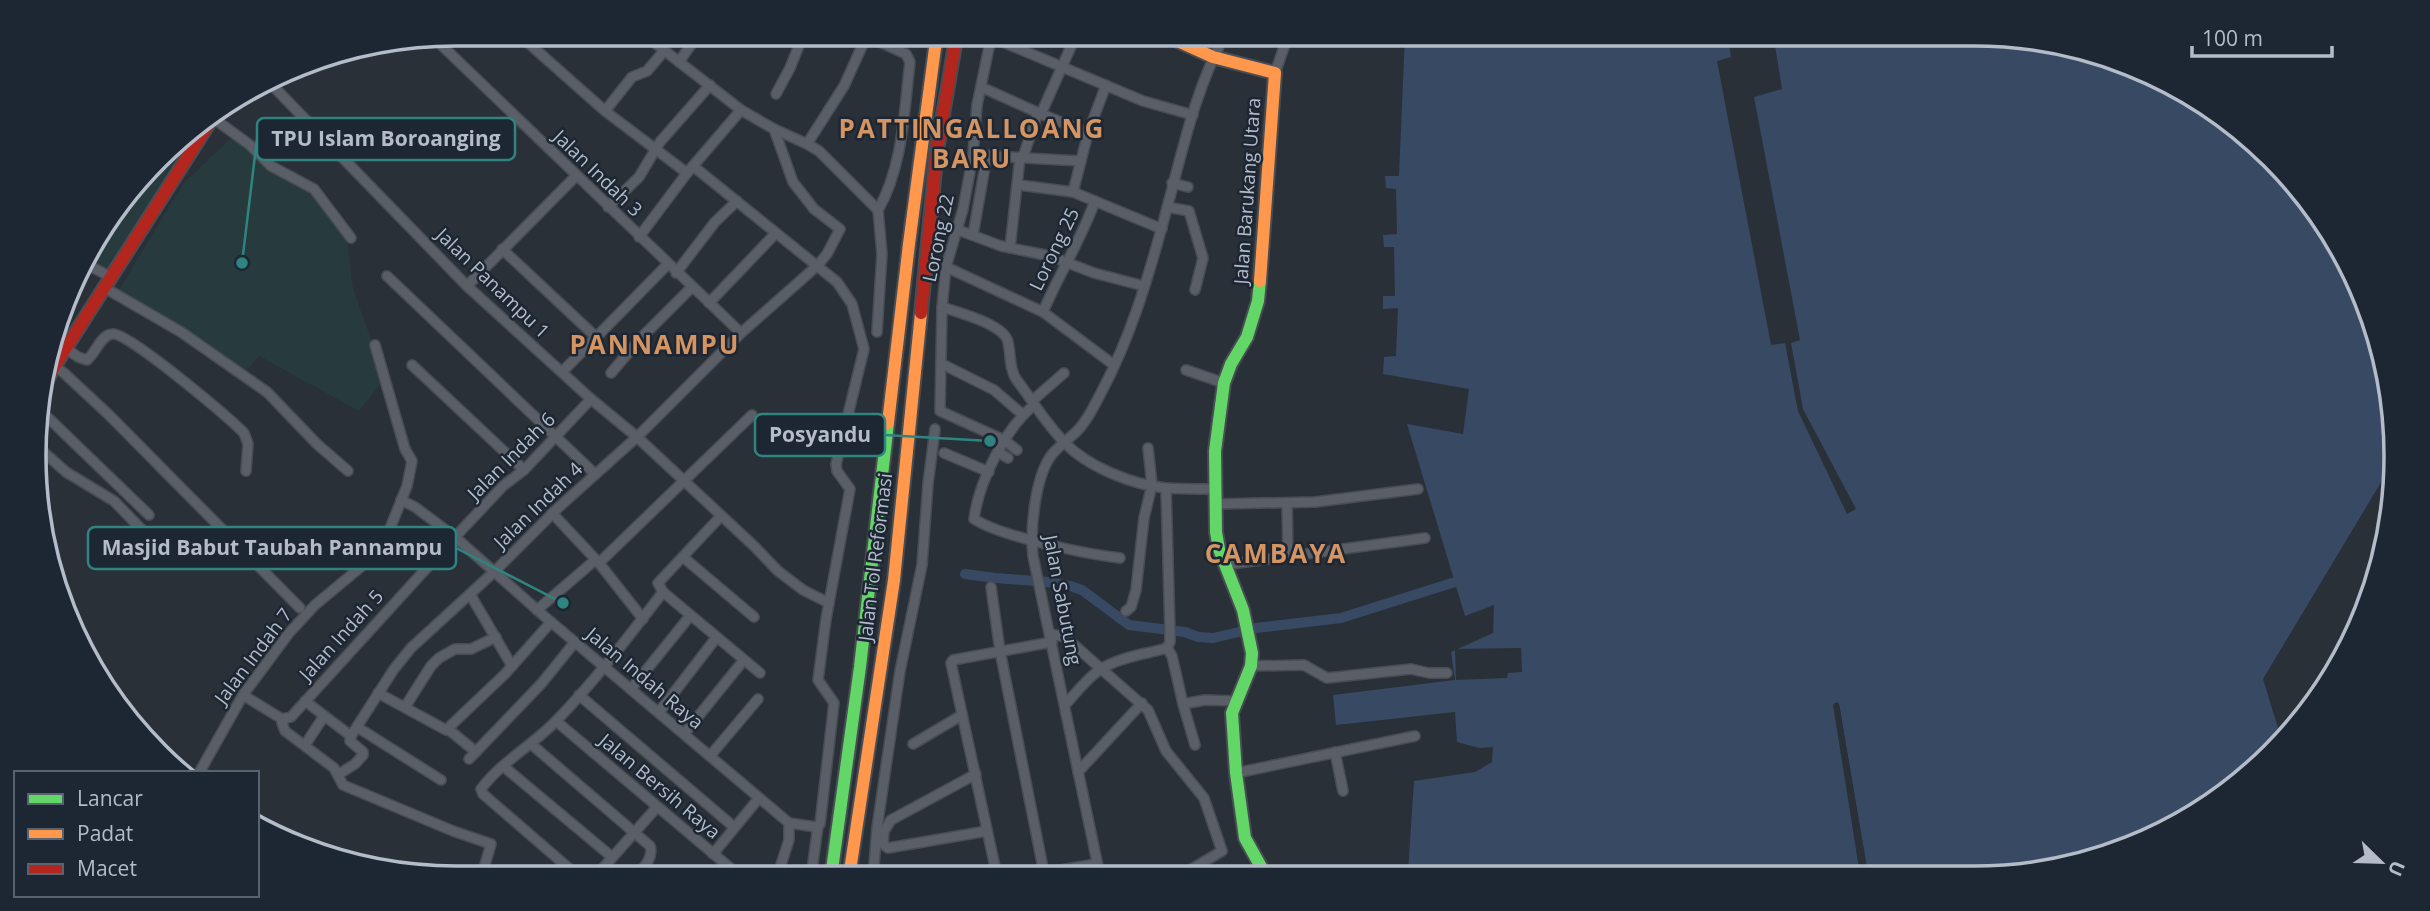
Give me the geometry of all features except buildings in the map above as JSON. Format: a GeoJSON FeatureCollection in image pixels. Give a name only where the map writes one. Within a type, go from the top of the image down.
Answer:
{"type":"FeatureCollection","features":[{"type":"Feature","properties":{"kind":"main road","name":"Jalan Tol Reformasi"},"geometry":{"type":"LineString","coordinates":[[832,866],[870,578],[897,328],[935,46]]}},
{"type":"Feature","properties":{"kind":"main road","name":"Jalan Tol Reformasi"},"geometry":{"type":"LineString","coordinates":[[850,866],[894,580],[937,150],[955,46]]}},
{"type":"Feature","properties":{"kind":"main road"},"geometry":{"type":"LineString","coordinates":[[1189,46],[1213,57],[1275,73]]}},
{"type":"Feature","properties":{"kind":"main road","name":"Jalan Barukang Utara"},"geometry":{"type":"LineString","coordinates":[[1260,866],[1245,838],[1236,773],[1232,725],[1236,701],[1251,666],[1252,653],[1236,593],[1219,549],[1215,489],[1216,433],[1224,383],[1231,364],[1247,337],[1258,301],[1265,236],[1270,120],[1275,73]]}},
{"type":"Feature","properties":{"kind":"main road"},"geometry":{"type":"LineString","coordinates":[[57,359],[67,349],[199,136]]}},
{"type":"Feature","properties":{"kind":"street","name":"Jalan Indah 3"},"geometry":{"type":"LineString","coordinates":[[442,46],[741,333]]}},
{"type":"Feature","properties":{"kind":"street"},"geometry":{"type":"LineString","coordinates":[[532,46],[605,111],[655,150],[690,169],[737,201],[818,265],[837,282],[852,304],[864,349],[836,464],[837,471],[850,487],[818,680],[832,700],[833,707],[813,866]]}},
{"type":"Feature","properties":{"kind":"street"},"geometry":{"type":"LineString","coordinates":[[658,46],[741,110],[819,151],[878,210]]}},
{"type":"Feature","properties":{"kind":"street"},"geometry":{"type":"LineString","coordinates":[[679,62],[690,46]]}},
{"type":"Feature","properties":{"kind":"street"},"geometry":{"type":"LineString","coordinates":[[776,94],[799,46]]}},
{"type":"Feature","properties":{"kind":"street"},"geometry":{"type":"LineString","coordinates":[[807,144],[844,86],[863,46]]}},
{"type":"Feature","properties":{"kind":"street"},"geometry":{"type":"LineString","coordinates":[[877,331],[882,254],[878,210],[889,189],[896,162],[910,62],[906,54],[890,46]]}},
{"type":"Feature","properties":{"kind":"street","name":"Lorong 22"},"geometry":{"type":"LineString","coordinates":[[990,46],[958,230],[951,244],[946,267],[942,307],[940,411],[1004,440]]}},
{"type":"Feature","properties":{"kind":"street"},"geometry":{"type":"LineString","coordinates":[[1016,46],[1143,102],[1193,115]]}},
{"type":"Feature","properties":{"kind":"street"},"geometry":{"type":"LineString","coordinates":[[1010,248],[1021,157],[1071,46]]}},
{"type":"Feature","properties":{"kind":"street","name":"Jalan Sabutung"},"geometry":{"type":"LineString","coordinates":[[1096,864],[1031,539],[1036,502],[1049,459],[1085,420],[1114,365],[1137,309],[1193,115],[1219,46]]}},
{"type":"Feature","properties":{"kind":"street"},"geometry":{"type":"LineString","coordinates":[[1275,73],[1284,46]]}},
{"type":"Feature","properties":{"kind":"street"},"geometry":{"type":"LineString","coordinates":[[605,111],[632,77],[647,71],[664,51]]}},
{"type":"Feature","properties":{"kind":"street"},"geometry":{"type":"LineString","coordinates":[[608,207],[639,177],[655,150],[710,85]]}},
{"type":"Feature","properties":{"kind":"street"},"geometry":{"type":"LineString","coordinates":[[1073,191],[1088,133],[1106,85]]}},
{"type":"Feature","properties":{"kind":"street"},"geometry":{"type":"LineString","coordinates":[[981,87],[1088,133]]}},
{"type":"Feature","properties":{"kind":"street","name":"Jalan Panampu 1"},"geometry":{"type":"LineString","coordinates":[[275,88],[467,286],[591,399],[637,437],[791,582],[829,603]]}},
{"type":"Feature","properties":{"kind":"street"},"geometry":{"type":"LineString","coordinates":[[639,237],[690,169],[741,110]]}},
{"type":"Feature","properties":{"kind":"street"},"geometry":{"type":"LineString","coordinates":[[214,124],[250,145],[271,166],[311,186],[351,239]]}},
{"type":"Feature","properties":{"kind":"street","name":"Jalan Indah 4"},"geometry":{"type":"LineString","coordinates":[[351,736],[411,648],[495,571],[552,513],[637,437],[741,333],[827,254],[840,229],[814,209],[793,182],[774,129]]}},
{"type":"Feature","properties":{"kind":"street"},"geometry":{"type":"LineString","coordinates":[[972,155],[1081,161]]}},
{"type":"Feature","properties":{"kind":"street"},"geometry":{"type":"LineString","coordinates":[[973,235],[987,155]]}},
{"type":"Feature","properties":{"kind":"street"},"geometry":{"type":"LineString","coordinates":[[467,286],[576,176]]}},
{"type":"Feature","properties":{"kind":"street"},"geometry":{"type":"LineString","coordinates":[[1172,183],[1188,187]]}},
{"type":"Feature","properties":{"kind":"street"},"geometry":{"type":"LineString","coordinates":[[1018,185],[1073,191],[1162,229]]}},
{"type":"Feature","properties":{"kind":"street"},"geometry":{"type":"LineString","coordinates":[[676,273],[715,222],[737,201]]}},
{"type":"Feature","properties":{"kind":"street","name":"Lorong 25"},"geometry":{"type":"LineString","coordinates":[[1043,312],[1065,263],[1086,228],[1096,201]]}},
{"type":"Feature","properties":{"kind":"street"},"geometry":{"type":"LineString","coordinates":[[1167,207],[1189,211],[1203,258],[1195,290]]}},
{"type":"Feature","properties":{"kind":"street"},"geometry":{"type":"LineString","coordinates":[[958,230],[1010,248],[1050,256],[1094,273],[1144,286]]}},
{"type":"Feature","properties":{"kind":"street"},"geometry":{"type":"LineString","coordinates":[[709,303],[776,233]]}},
{"type":"Feature","properties":{"kind":"street"},"geometry":{"type":"LineString","coordinates":[[502,249],[596,337]]}},
{"type":"Feature","properties":{"kind":"street"},"geometry":{"type":"LineString","coordinates":[[562,372],[668,264]]}},
{"type":"Feature","properties":{"kind":"street"},"geometry":{"type":"LineString","coordinates":[[946,267],[1043,312],[1114,365]]}},
{"type":"Feature","properties":{"kind":"street"},"geometry":{"type":"LineString","coordinates":[[91,268],[267,392],[317,444],[348,471]]}},
{"type":"Feature","properties":{"kind":"street"},"geometry":{"type":"LineString","coordinates":[[387,276],[595,474]]}},
{"type":"Feature","properties":{"kind":"street"},"geometry":{"type":"LineString","coordinates":[[611,373],[641,338],[692,287]]}},
{"type":"Feature","properties":{"kind":"street"},"geometry":{"type":"LineString","coordinates":[[942,307],[1002,332],[1008,342],[1012,373],[1064,443],[1084,461],[1166,488],[1215,489]]}},
{"type":"Feature","properties":{"kind":"street"},"geometry":{"type":"LineString","coordinates":[[67,349],[87,360],[105,336],[118,334],[130,341],[173,373],[244,433],[248,444],[246,471]]}},
{"type":"Feature","properties":{"kind":"street","name":"Jalan Indah 7"},"geometry":{"type":"LineString","coordinates":[[200,771],[243,695],[305,615],[362,566],[387,536],[409,478],[412,461],[405,449],[375,345]]}},
{"type":"Feature","properties":{"kind":"street"},"geometry":{"type":"LineString","coordinates":[[942,364],[994,390],[1023,414]]}},
{"type":"Feature","properties":{"kind":"street"},"geometry":{"type":"LineString","coordinates":[[412,365],[524,470]]}},
{"type":"Feature","properties":{"kind":"street"},"geometry":{"type":"LineString","coordinates":[[55,367],[109,415],[300,608]]}},
{"type":"Feature","properties":{"kind":"street"},"geometry":{"type":"LineString","coordinates":[[1186,370],[1224,383]]}},
{"type":"Feature","properties":{"kind":"street"},"geometry":{"type":"LineString","coordinates":[[1064,373],[1031,400],[1004,440],[989,472],[974,519],[1031,539],[1120,558]]}},
{"type":"Feature","properties":{"kind":"street","name":"Jalan Indah 6"},"geometry":{"type":"LineString","coordinates":[[455,537],[503,486],[524,470],[591,399]]}},
{"type":"Feature","properties":{"kind":"street"},"geometry":{"type":"LineString","coordinates":[[537,610],[597,562],[752,415]]}},
{"type":"Feature","properties":{"kind":"street"},"geometry":{"type":"LineString","coordinates":[[47,417],[149,515]]}},
{"type":"Feature","properties":{"kind":"street"},"geometry":{"type":"LineString","coordinates":[[874,866],[900,671],[922,565],[935,429]]}},
{"type":"Feature","properties":{"kind":"street"},"geometry":{"type":"LineString","coordinates":[[1004,440],[1017,450]]}},
{"type":"Feature","properties":{"kind":"street"},"geometry":{"type":"LineString","coordinates":[[1126,611],[1131,607],[1136,590],[1144,518],[1152,485],[1148,448]]}},
{"type":"Feature","properties":{"kind":"street"},"geometry":{"type":"LineString","coordinates":[[998,452],[1008,458]]}},
{"type":"Feature","properties":{"kind":"street"},"geometry":{"type":"LineString","coordinates":[[944,453],[989,472]]}},
{"type":"Feature","properties":{"kind":"street"},"geometry":{"type":"LineString","coordinates":[[46,454],[66,472],[114,500],[147,535]]}},
{"type":"Feature","properties":{"kind":"street"},"geometry":{"type":"LineString","coordinates":[[1065,705],[1101,669],[1167,648],[1170,642],[1166,488]]}},
{"type":"Feature","properties":{"kind":"street"},"geometry":{"type":"LineString","coordinates":[[1216,504],[1287,503],[1418,489]]}},
{"type":"Feature","properties":{"kind":"street","name":"Jalan Indah Raya"},"geometry":{"type":"LineString","coordinates":[[401,500],[415,507],[455,537],[551,622],[789,823]]}},
{"type":"Feature","properties":{"kind":"street"},"geometry":{"type":"LineString","coordinates":[[1287,503],[1288,555]]}},
{"type":"Feature","properties":{"kind":"street"},"geometry":{"type":"LineString","coordinates":[[552,513],[597,562],[643,619]]}},
{"type":"Feature","properties":{"kind":"street"},"geometry":{"type":"LineString","coordinates":[[721,516],[659,581],[659,587],[760,673]]}},
{"type":"Feature","properties":{"kind":"street","name":"Jalan Indah 5"},"geometry":{"type":"LineString","coordinates":[[285,719],[305,701],[455,537]]}},
{"type":"Feature","properties":{"kind":"street"},"geometry":{"type":"LineString","coordinates":[[1224,565],[1425,538]]}},
{"type":"Feature","properties":{"kind":"street"},"geometry":{"type":"LineString","coordinates":[[684,557],[754,617]]}},
{"type":"Feature","properties":{"kind":"street"},"geometry":{"type":"LineString","coordinates":[[991,587],[1000,651],[1043,866]]}},
{"type":"Feature","properties":{"kind":"street"},"geometry":{"type":"LineString","coordinates":[[566,866],[483,794],[482,788],[503,766],[556,721],[604,667],[663,592]]}},
{"type":"Feature","properties":{"kind":"street"},"geometry":{"type":"LineString","coordinates":[[470,594],[512,666]]}},
{"type":"Feature","properties":{"kind":"street"},"geometry":{"type":"LineString","coordinates":[[631,689],[690,616]]}},
{"type":"Feature","properties":{"kind":"street"},"geometry":{"type":"LineString","coordinates":[[448,729],[512,666],[551,622]]}},
{"type":"Feature","properties":{"kind":"street"},"geometry":{"type":"LineString","coordinates":[[405,707],[439,658],[455,649],[471,649],[496,637]]}},
{"type":"Feature","properties":{"kind":"street"},"geometry":{"type":"LineString","coordinates":[[995,866],[951,661],[1065,637],[1142,704],[1153,720],[1166,751],[1204,798],[1222,850],[1197,866]]}},
{"type":"Feature","properties":{"kind":"street"},"geometry":{"type":"LineString","coordinates":[[659,712],[716,638]]}},
{"type":"Feature","properties":{"kind":"street"},"geometry":{"type":"LineString","coordinates":[[379,692],[440,728],[448,729],[473,756],[541,684],[575,642]]}},
{"type":"Feature","properties":{"kind":"street"},"geometry":{"type":"LineString","coordinates":[[1167,648],[1172,656],[1195,745]]}},
{"type":"Feature","properties":{"kind":"street"},"geometry":{"type":"LineString","coordinates":[[684,734],[743,661]]}},
{"type":"Feature","properties":{"kind":"street"},"geometry":{"type":"LineString","coordinates":[[1251,666],[1304,665],[1326,678],[1412,669],[1447,673]]}},
{"type":"Feature","properties":{"kind":"street"},"geometry":{"type":"LineString","coordinates":[[243,695],[285,719],[283,728],[329,763],[339,774],[343,785],[491,844],[485,866]]}},
{"type":"Feature","properties":{"kind":"street"},"geometry":{"type":"LineString","coordinates":[[579,695],[734,827]]}},
{"type":"Feature","properties":{"kind":"street"},"geometry":{"type":"LineString","coordinates":[[710,756],[758,699]]}},
{"type":"Feature","properties":{"kind":"street"},"geometry":{"type":"LineString","coordinates":[[1183,704],[1205,700],[1236,701]]}},
{"type":"Feature","properties":{"kind":"street"},"geometry":{"type":"LineString","coordinates":[[305,701],[351,736],[350,741],[361,750],[363,755],[355,764],[339,774]]}},
{"type":"Feature","properties":{"kind":"street"},"geometry":{"type":"LineString","coordinates":[[1078,772],[1142,704]]}},
{"type":"Feature","properties":{"kind":"street"},"geometry":{"type":"LineString","coordinates":[[913,744],[962,715]]}},
{"type":"Feature","properties":{"kind":"street"},"geometry":{"type":"LineString","coordinates":[[305,745],[324,716]]}},
{"type":"Feature","properties":{"kind":"street","name":"Jalan Bersih Raya"},"geometry":{"type":"LineString","coordinates":[[556,721],[728,866]]}},
{"type":"Feature","properties":{"kind":"street"},"geometry":{"type":"LineString","coordinates":[[357,727],[441,780]]}},
{"type":"Feature","properties":{"kind":"street"},"geometry":{"type":"LineString","coordinates":[[1236,773],[1415,736]]}},
{"type":"Feature","properties":{"kind":"street"},"geometry":{"type":"LineString","coordinates":[[531,744],[652,849],[645,866]]}},
{"type":"Feature","properties":{"kind":"street"},"geometry":{"type":"LineString","coordinates":[[1335,752],[1343,792]]}},
{"type":"Feature","properties":{"kind":"street"},"geometry":{"type":"LineString","coordinates":[[503,766],[612,857]]}},
{"type":"Feature","properties":{"kind":"street"},"geometry":{"type":"LineString","coordinates":[[976,774],[891,820],[886,826],[883,844],[888,848],[987,831]]}},
{"type":"Feature","properties":{"kind":"street"},"geometry":{"type":"LineString","coordinates":[[713,854],[759,798]]}},
{"type":"Feature","properties":{"kind":"street"},"geometry":{"type":"LineString","coordinates":[[604,866],[657,807]]}},
{"type":"Feature","properties":{"kind":"street"},"geometry":{"type":"LineString","coordinates":[[780,866],[789,839],[789,823],[818,826]]}},
{"type":"Feature","properties":{"kind":"street"},"geometry":{"type":"LineString","coordinates":[[1084,866],[1096,864]]}},
{"type":"Feature","properties":{"kind":"green space"},"geometry":{"type":"Polygon","coordinates":[[[239,130],[272,170],[313,188],[347,238],[353,289],[385,378],[359,411],[259,356],[244,373],[115,296],[183,184],[239,130]]]}},
{"type":"Feature","properties":{"kind":"green space"},"geometry":{"type":"Polygon","coordinates":[[[189,143],[140,220],[109,275],[92,266],[100,250],[147,185],[189,143]]]}},
{"type":"Feature","properties":{"kind":"water"},"geometry":{"type":"Polygon","coordinates":[[[1405,46],[1729,46],[1731,57],[1717,61],[1771,345],[1785,343],[1798,411],[1847,514],[1856,509],[1803,409],[1791,343],[1800,340],[1754,97],[1782,89],[1775,46],[2001,46],[2028,49],[2081,59],[2106,67],[2180,100],[2245,147],[2300,206],[2342,274],[2363,324],[2377,376],[2384,429],[2384,477],[2263,679],[2279,730],[2245,764],[2180,811],[2106,844],[2054,858],[2001,865],[1867,866],[1839,704],[1834,703],[1859,866],[1408,866],[1414,781],[1475,772],[1492,762],[1493,747],[1479,748],[1457,742],[1455,712],[1336,725],[1333,695],[1455,680],[1451,652],[1493,633],[1494,605],[1465,616],[1407,424],[1463,434],[1469,389],[1383,374],[1384,357],[1396,356],[1398,308],[1383,309],[1383,296],[1395,296],[1394,247],[1384,247],[1383,235],[1397,234],[1396,189],[1386,188],[1385,176],[1399,176],[1405,46]]]}},
{"type":"Feature","properties":{"kind":"pier"},"geometry":{"type":"Polygon","coordinates":[[[1521,648],[1522,672],[1508,673],[1507,678],[1456,680],[1455,649],[1521,648]]]}},
{"type":"Feature","properties":{"kind":"pier"},"geometry":{"type":"Polygon","coordinates":[[[1837,702],[1839,704],[1867,866],[1859,866],[1833,705],[1837,702]]]}},
{"type":"Feature","properties":{"kind":"waterway"},"geometry":{"type":"LineString","coordinates":[[965,574],[1070,586],[1082,590],[1129,625],[1213,638],[1256,628],[1341,618],[1455,582]]}},
{"type":"Feature","properties":{"kind":"traffic: fast"},"geometry":{"type":"LineString","coordinates":[[1260,281],[1258,301],[1247,337],[1231,364],[1224,383],[1215,451],[1216,532],[1219,549],[1243,610],[1252,653],[1251,666],[1232,713],[1236,773],[1245,838],[1260,866]]}},
{"type":"Feature","properties":{"kind":"traffic: fast"},"geometry":{"type":"LineString","coordinates":[[833,866],[860,667],[888,423]]}},
{"type":"Feature","properties":{"kind":"traffic: slow"},"geometry":{"type":"LineString","coordinates":[[888,423],[935,46]]}},
{"type":"Feature","properties":{"kind":"traffic: slow"},"geometry":{"type":"LineString","coordinates":[[1189,46],[1213,57],[1275,73],[1260,281]]}},
{"type":"Feature","properties":{"kind":"traffic: slow"},"geometry":{"type":"LineString","coordinates":[[851,866],[894,580],[921,313]]}},
{"type":"Feature","properties":{"kind":"traffic: jam"},"geometry":{"type":"LineString","coordinates":[[921,313],[937,150],[955,46]]}},
{"type":"Feature","properties":{"kind":"traffic: jam"},"geometry":{"type":"LineString","coordinates":[[56,364],[203,132]]}},
{"type":"Feature","properties":{"kind":"place","name":"TPU Islam Boroanging"},"geometry":{"type":"Point","coordinates":[242,263]}},
{"type":"Feature","properties":{"kind":"place","name":"Posyandu"},"geometry":{"type":"Point","coordinates":[990,441]}},
{"type":"Feature","properties":{"kind":"place","name":"Masjid Babut Taubah Pannampu"},"geometry":{"type":"Point","coordinates":[563,603]}},
{"type":"Feature","properties":{"kind":"district","name":"PATTINGALLOANG BARU"},"geometry":{"type":"Point","coordinates":[972,143]}},
{"type":"Feature","properties":{"kind":"district","name":"PANNAMPU"},"geometry":{"type":"Point","coordinates":[655,344]}},
{"type":"Feature","properties":{"kind":"district","name":"CAMBAYA"},"geometry":{"type":"Point","coordinates":[1276,553]}}]}
